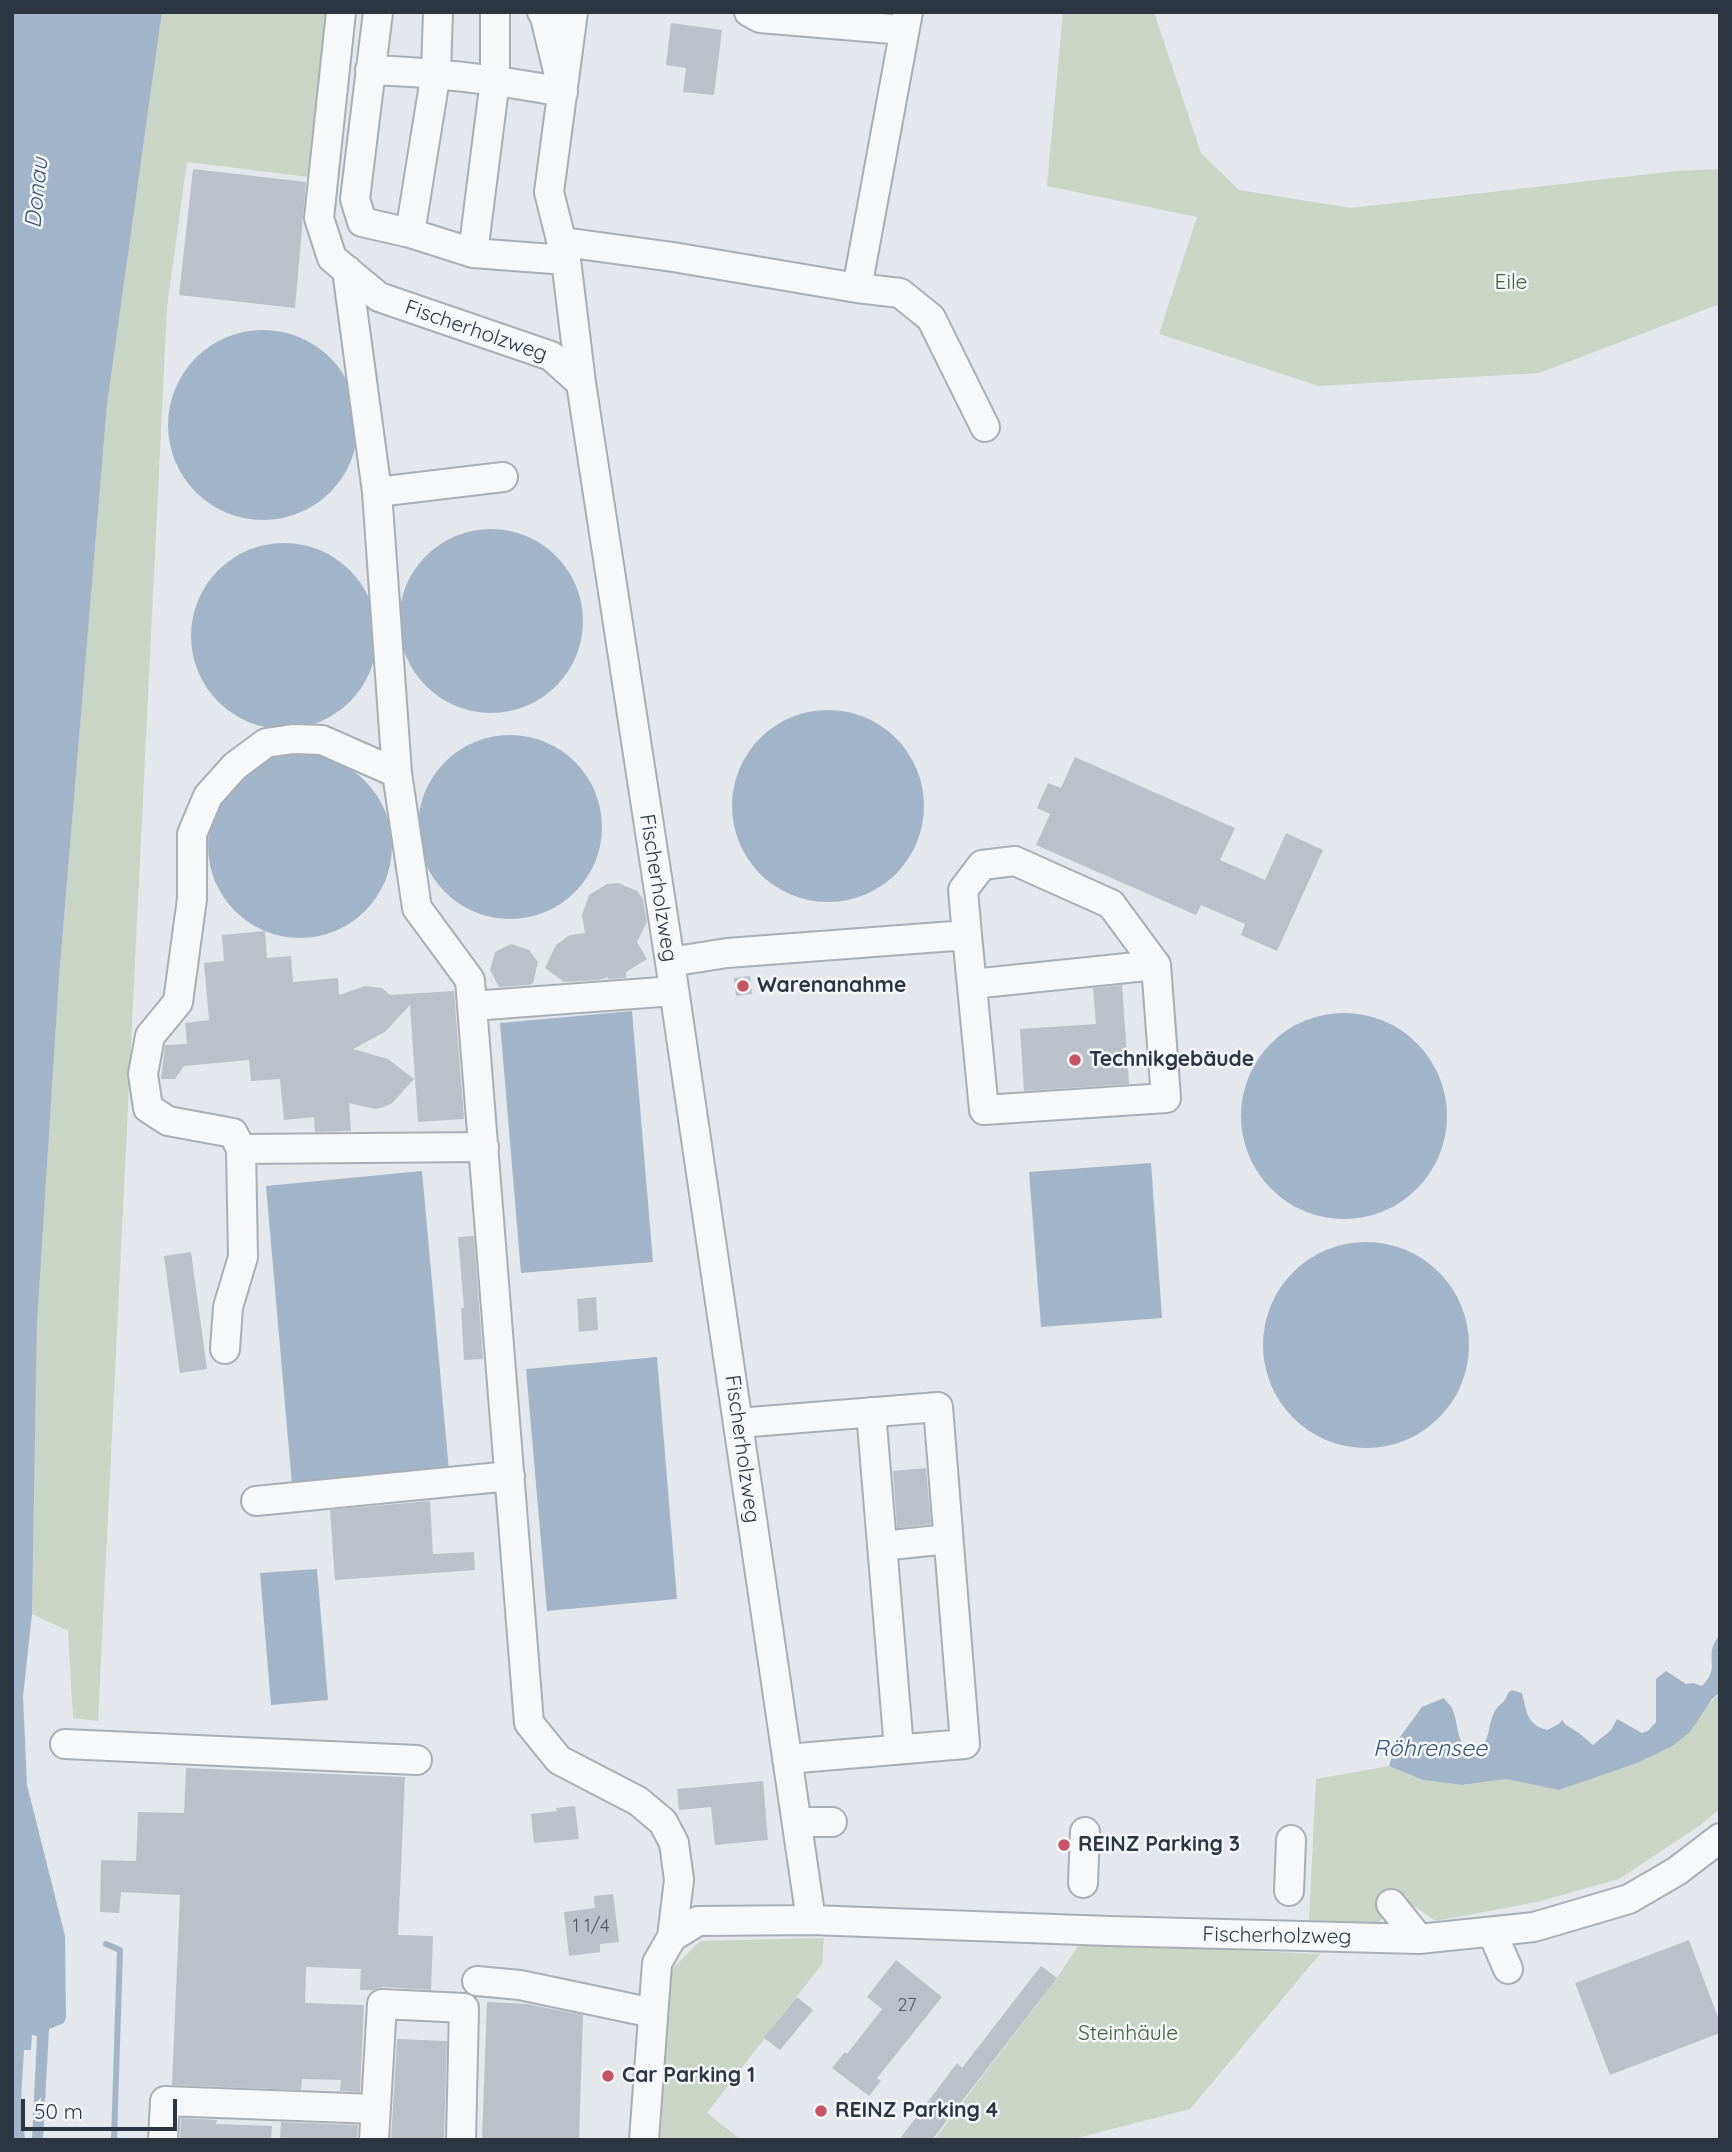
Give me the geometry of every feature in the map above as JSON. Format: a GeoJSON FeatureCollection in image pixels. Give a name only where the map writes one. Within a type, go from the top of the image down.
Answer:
{"type":"FeatureCollection","features":[{"type":"Feature","properties":{"kind":"street","name":"Fischerholzweg"},"geometry":{"type":"LineString","coordinates":[[341,12],[318,218],[332,258],[380,298],[551,355],[581,383],[670,962],[811,1920]]}},
{"type":"Feature","properties":{"kind":"street"},"geometry":{"type":"LineString","coordinates":[[378,12],[355,199],[362,222],[410,233],[473,253],[564,251],[900,293],[931,318],[985,427]]}},
{"type":"Feature","properties":{"kind":"street"},"geometry":{"type":"LineString","coordinates":[[410,233],[436,72],[438,12]]}},
{"type":"Feature","properties":{"kind":"street"},"geometry":{"type":"LineString","coordinates":[[473,253],[495,80],[495,12]]}},
{"type":"Feature","properties":{"kind":"street"},"geometry":{"type":"LineString","coordinates":[[542,12],[563,92]]}},
{"type":"Feature","properties":{"kind":"street"},"geometry":{"type":"LineString","coordinates":[[573,12],[549,192],[564,251],[581,383]]}},
{"type":"Feature","properties":{"kind":"street"},"geometry":{"type":"LineString","coordinates":[[749,12],[760,18],[906,21],[857,288]]}},
{"type":"Feature","properties":{"kind":"street"},"geometry":{"type":"LineString","coordinates":[[370,69],[436,72],[563,92]]}},
{"type":"Feature","properties":{"kind":"street"},"geometry":{"type":"LineString","coordinates":[[347,270],[377,492],[397,773],[418,908],[470,980],[529,1723],[559,1760],[638,1801],[663,1822],[674,1843],[679,1880],[671,1937],[657,1963],[644,2140]]}},
{"type":"Feature","properties":{"kind":"street"},"geometry":{"type":"LineString","coordinates":[[377,492],[503,477]]}},
{"type":"Feature","properties":{"kind":"street"},"geometry":{"type":"LineString","coordinates":[[225,1349],[228,1307],[243,1257],[241,1149],[233,1133],[168,1121],[148,1108],[143,1074],[150,1037],[178,1002],[192,899],[192,834],[208,796],[235,766],[267,743],[293,739],[322,740],[397,773]]}},
{"type":"Feature","properties":{"kind":"street"},"geometry":{"type":"LineString","coordinates":[[1015,861],[1111,904],[1156,965],[1166,1098],[984,1110],[967,935],[963,890],[982,865],[1015,861]]}},
{"type":"Feature","properties":{"kind":"street"},"geometry":{"type":"LineString","coordinates":[[670,962],[727,953],[769,954],[967,935]]}},
{"type":"Feature","properties":{"kind":"street"},"geometry":{"type":"LineString","coordinates":[[972,984],[1156,965]]}},
{"type":"Feature","properties":{"kind":"street"},"geometry":{"type":"LineString","coordinates":[[472,1006],[674,991]]}},
{"type":"Feature","properties":{"kind":"street"},"geometry":{"type":"LineString","coordinates":[[241,1149],[484,1147]]}},
{"type":"Feature","properties":{"kind":"street"},"geometry":{"type":"LineString","coordinates":[[738,1423],[937,1407],[965,1744],[787,1759]]}},
{"type":"Feature","properties":{"kind":"street"},"geometry":{"type":"LineString","coordinates":[[871,1412],[899,1749]]}},
{"type":"Feature","properties":{"kind":"street"},"geometry":{"type":"LineString","coordinates":[[256,1501],[510,1476]]}},
{"type":"Feature","properties":{"kind":"street"},"geometry":{"type":"LineString","coordinates":[[882,1546],[948,1539]]}},
{"type":"Feature","properties":{"kind":"street"},"geometry":{"type":"LineString","coordinates":[[65,1744],[417,1760]]}},
{"type":"Feature","properties":{"kind":"street"},"geometry":{"type":"LineString","coordinates":[[797,1822],[832,1822]]}},
{"type":"Feature","properties":{"kind":"street"},"geometry":{"type":"LineString","coordinates":[[1083,1883],[1086,1832]]}},
{"type":"Feature","properties":{"kind":"street","name":"Fischerholzweg"},"geometry":{"type":"LineString","coordinates":[[671,1937],[698,1921],[811,1920],[1419,1939],[1534,1927],[1629,1899],[1677,1871],[1720,1838]]}},
{"type":"Feature","properties":{"kind":"street"},"geometry":{"type":"LineString","coordinates":[[1289,1891],[1291,1840]]}},
{"type":"Feature","properties":{"kind":"street"},"geometry":{"type":"LineString","coordinates":[[1391,1905],[1419,1939]]}},
{"type":"Feature","properties":{"kind":"street"},"geometry":{"type":"LineString","coordinates":[[1492,1931],[1508,1969]]}},
{"type":"Feature","properties":{"kind":"street"},"geometry":{"type":"LineString","coordinates":[[477,1981],[520,1986],[653,2013]]}},
{"type":"Feature","properties":{"kind":"street"},"geometry":{"type":"LineString","coordinates":[[374,2140],[382,2004],[464,2008],[461,2140]]}},
{"type":"Feature","properties":{"kind":"street"},"geometry":{"type":"LineString","coordinates":[[163,2140],[165,2101],[376,2109]]}},
{"type":"Feature","properties":{"kind":"green space"},"geometry":{"type":"Polygon","coordinates":[[[162,12],[332,12],[317,178],[187,162],[167,307],[98,1721],[73,1718],[68,1631],[32,1614],[37,1324],[59,978],[107,405],[162,12]]]}},
{"type":"Feature","properties":{"kind":"green space","name":"Eile"},"geometry":{"type":"Polygon","coordinates":[[[1063,12],[1154,12],[1201,153],[1239,190],[1351,208],[1676,171],[1720,169],[1720,304],[1539,373],[1319,386],[1159,334],[1197,217],[1047,186],[1063,12]]]}},
{"type":"Feature","properties":{"kind":"green space"},"geometry":{"type":"Polygon","coordinates":[[[1720,1692],[1720,1809],[1619,1879],[1537,1902],[1436,1921],[1406,1901],[1373,1926],[1309,1921],[1316,1779],[1389,1766],[1423,1780],[1462,1785],[1506,1779],[1559,1790],[1637,1763],[1671,1747],[1720,1692]]]}},
{"type":"Feature","properties":{"kind":"green space"},"geometry":{"type":"Polygon","coordinates":[[[824,1938],[822,1964],[707,2113],[741,2140],[660,2140],[671,1970],[700,1941],[824,1938]]]}},
{"type":"Feature","properties":{"kind":"green space","name":"Steinhäule"},"geometry":{"type":"Polygon","coordinates":[[[1080,1943],[1320,1954],[1190,2109],[1069,2140],[934,2140],[1057,1978],[1080,1943]]]}},
{"type":"Feature","properties":{"kind":"water","name":"Donau"},"geometry":{"type":"Polygon","coordinates":[[[12,12],[162,12],[107,405],[59,978],[37,1324],[32,1614],[23,1696],[27,1785],[65,1936],[66,2017],[64,2023],[49,2029],[43,2140],[32,2140],[37,2036],[32,2035],[31,2050],[24,2050],[21,2100],[25,2140],[12,2140],[12,12]]]}},
{"type":"Feature","properties":{"kind":"water"},"geometry":{"type":"Polygon","coordinates":[[[263,330],[299,337],[330,358],[351,389],[358,425],[351,461],[330,492],[299,513],[263,520],[227,513],[196,492],[175,461],[168,425],[175,389],[196,358],[227,337],[263,330]]]}},
{"type":"Feature","properties":{"kind":"water"},"geometry":{"type":"Polygon","coordinates":[[[491,529],[526,536],[542,544],[556,556],[568,570],[576,586],[583,621],[576,656],[568,672],[556,686],[542,698],[526,706],[491,713],[456,706],[440,698],[426,686],[414,672],[406,656],[399,621],[406,586],[414,570],[426,556],[440,544],[456,536],[491,529]]]}},
{"type":"Feature","properties":{"kind":"water"},"geometry":{"type":"Polygon","coordinates":[[[284,543],[320,550],[350,570],[370,600],[377,636],[370,672],[350,702],[320,722],[284,729],[248,722],[218,702],[198,672],[191,636],[198,600],[218,570],[248,550],[284,543]]]}},
{"type":"Feature","properties":{"kind":"water"},"geometry":{"type":"Polygon","coordinates":[[[828,710],[865,717],[896,738],[917,769],[924,806],[917,843],[896,874],[865,895],[828,902],[791,895],[760,874],[739,843],[732,806],[739,769],[760,738],[791,717],[828,710]]]}},
{"type":"Feature","properties":{"kind":"water"},"geometry":{"type":"Polygon","coordinates":[[[510,735],[545,742],[575,762],[595,792],[602,827],[595,862],[575,892],[545,912],[510,919],[475,912],[445,892],[425,862],[418,827],[425,792],[445,762],[475,742],[510,735]]]}},
{"type":"Feature","properties":{"kind":"water"},"geometry":{"type":"Polygon","coordinates":[[[300,754],[335,761],[365,781],[385,811],[392,846],[385,881],[365,911],[335,931],[300,938],[265,931],[235,911],[215,881],[208,846],[215,811],[235,781],[265,761],[300,754]]]}},
{"type":"Feature","properties":{"kind":"water"},"geometry":{"type":"Polygon","coordinates":[[[632,1011],[653,1262],[521,1273],[500,1023],[632,1011]]]}},
{"type":"Feature","properties":{"kind":"water"},"geometry":{"type":"Polygon","coordinates":[[[1344,1013],[1383,1021],[1417,1043],[1439,1077],[1447,1116],[1439,1155],[1417,1189],[1383,1211],[1344,1219],[1305,1211],[1271,1189],[1249,1155],[1241,1116],[1249,1077],[1271,1043],[1305,1021],[1344,1013]]]}},
{"type":"Feature","properties":{"kind":"water"},"geometry":{"type":"Polygon","coordinates":[[[1151,1163],[1162,1318],[1041,1327],[1029,1172],[1151,1163]]]}},
{"type":"Feature","properties":{"kind":"water"},"geometry":{"type":"Polygon","coordinates":[[[422,1171],[449,1471],[292,1485],[266,1186],[422,1171]]]}},
{"type":"Feature","properties":{"kind":"water"},"geometry":{"type":"Polygon","coordinates":[[[1366,1242],[1405,1250],[1439,1272],[1461,1306],[1469,1345],[1461,1384],[1439,1418],[1405,1440],[1366,1448],[1327,1440],[1293,1418],[1271,1384],[1263,1345],[1271,1306],[1293,1272],[1327,1250],[1366,1242]]]}},
{"type":"Feature","properties":{"kind":"water"},"geometry":{"type":"Polygon","coordinates":[[[657,1357],[677,1599],[547,1611],[526,1369],[657,1357]]]}},
{"type":"Feature","properties":{"kind":"water"},"geometry":{"type":"Polygon","coordinates":[[[317,1569],[328,1700],[271,1705],[260,1573],[317,1569]]]}},
{"type":"Feature","properties":{"kind":"water","name":"Röhrensee"},"geometry":{"type":"Polygon","coordinates":[[[1718,1637],[1720,1692],[1712,1699],[1690,1732],[1671,1747],[1637,1763],[1559,1790],[1506,1779],[1462,1785],[1423,1780],[1389,1766],[1397,1741],[1422,1707],[1444,1698],[1452,1708],[1461,1741],[1477,1753],[1485,1743],[1495,1711],[1512,1690],[1522,1693],[1528,1716],[1535,1724],[1547,1730],[1562,1720],[1593,1745],[1611,1730],[1617,1719],[1642,1733],[1648,1731],[1656,1722],[1656,1679],[1666,1671],[1686,1684],[1702,1686],[1711,1673],[1712,1651],[1718,1637]]]}},
{"type":"Feature","properties":{"kind":"building"},"geometry":{"type":"Polygon","coordinates":[[[671,23],[722,30],[714,95],[683,92],[686,68],[666,65],[671,23]]]}},
{"type":"Feature","properties":{"kind":"building"},"geometry":{"type":"Polygon","coordinates":[[[193,169],[306,182],[295,308],[179,295],[193,169]]]}},
{"type":"Feature","properties":{"kind":"building"},"geometry":{"type":"Polygon","coordinates":[[[1075,757],[1235,828],[1220,860],[1265,880],[1286,833],[1323,850],[1277,951],[1241,935],[1245,924],[1201,905],[1196,915],[1036,845],[1050,814],[1037,808],[1048,783],[1061,788],[1075,757]]]}},
{"type":"Feature","properties":{"kind":"building"},"geometry":{"type":"Polygon","coordinates":[[[618,883],[637,891],[643,899],[647,922],[637,942],[647,959],[626,972],[626,978],[608,977],[564,982],[545,968],[556,945],[570,935],[585,933],[582,915],[589,895],[607,884],[618,883]]]}},
{"type":"Feature","properties":{"kind":"building"},"geometry":{"type":"Polygon","coordinates":[[[265,931],[267,958],[291,956],[293,982],[338,978],[339,995],[365,986],[382,988],[390,995],[454,991],[464,1119],[418,1122],[410,1005],[385,1032],[353,1049],[388,1059],[414,1079],[392,1103],[384,1107],[375,1109],[349,1103],[351,1131],[315,1132],[314,1117],[284,1120],[280,1079],[251,1081],[249,1060],[184,1066],[175,1079],[161,1079],[165,1045],[187,1044],[185,1023],[209,1020],[204,963],[224,961],[222,935],[265,931]]]}},
{"type":"Feature","properties":{"kind":"building"},"geometry":{"type":"Polygon","coordinates":[[[511,944],[529,950],[538,962],[533,983],[529,985],[499,987],[490,970],[495,952],[511,944]]]}},
{"type":"Feature","properties":{"kind":"building","name":"Warenanahme"},"geometry":{"type":"Polygon","coordinates":[[[750,976],[752,994],[736,996],[734,978],[750,976]]]}},
{"type":"Feature","properties":{"kind":"building","name":"Technikgebäude"},"geometry":{"type":"Polygon","coordinates":[[[1122,985],[1129,1084],[1024,1091],[1020,1029],[1096,1024],[1093,988],[1122,985]]]}},
{"type":"Feature","properties":{"kind":"building"},"geometry":{"type":"Polygon","coordinates":[[[474,1236],[483,1359],[464,1360],[461,1308],[464,1308],[458,1237],[474,1236]]]}},
{"type":"Feature","properties":{"kind":"building"},"geometry":{"type":"Polygon","coordinates":[[[191,1252],[207,1369],[180,1373],[164,1256],[191,1252]]]}},
{"type":"Feature","properties":{"kind":"building"},"geometry":{"type":"Polygon","coordinates":[[[596,1297],[598,1330],[579,1332],[577,1299],[596,1297]]]}},
{"type":"Feature","properties":{"kind":"building"},"geometry":{"type":"Polygon","coordinates":[[[926,1468],[931,1524],[897,1528],[893,1471],[926,1468]]]}},
{"type":"Feature","properties":{"kind":"building"},"geometry":{"type":"Polygon","coordinates":[[[430,1501],[433,1554],[474,1552],[475,1570],[335,1580],[330,1510],[430,1501]]]}},
{"type":"Feature","properties":{"kind":"building"},"geometry":{"type":"Polygon","coordinates":[[[186,1768],[405,1777],[398,1935],[433,1936],[431,1990],[383,1987],[360,1990],[361,1969],[306,1967],[305,2003],[364,2005],[360,2092],[340,2091],[341,2080],[302,2079],[301,2090],[172,2085],[180,1895],[121,1892],[119,1913],[100,1912],[101,1860],[136,1861],[138,1812],[184,1813],[186,1768]]]}},
{"type":"Feature","properties":{"kind":"building"},"geometry":{"type":"Polygon","coordinates":[[[763,1781],[768,1840],[715,1845],[711,1807],[679,1810],[677,1789],[763,1781]]]}},
{"type":"Feature","properties":{"kind":"building"},"geometry":{"type":"Polygon","coordinates":[[[575,1806],[579,1839],[534,1843],[531,1814],[575,1806]]]}},
{"type":"Feature","properties":{"kind":"building"},"geometry":{"type":"Polygon","coordinates":[[[613,1894],[619,1942],[600,1944],[600,1952],[569,1956],[564,1912],[595,1908],[594,1896],[613,1894]]]}},
{"type":"Feature","properties":{"kind":"building"},"geometry":{"type":"Polygon","coordinates":[[[1689,1940],[1720,2023],[1720,2033],[1610,2075],[1575,1983],[1689,1940]]]}},
{"type":"Feature","properties":{"kind":"building"},"geometry":{"type":"Polygon","coordinates":[[[896,1960],[942,1997],[877,2078],[881,2081],[869,2096],[832,2068],[845,2052],[847,2054],[882,2009],[867,1997],[896,1960]]]}},
{"type":"Feature","properties":{"kind":"building"},"geometry":{"type":"Polygon","coordinates":[[[1041,1966],[1057,1978],[932,2140],[899,2140],[957,2063],[962,2068],[1041,1966]]]}},
{"type":"Feature","properties":{"kind":"building"},"geometry":{"type":"Polygon","coordinates":[[[797,1997],[813,2010],[780,2050],[764,2038],[797,1997]]]}},
{"type":"Feature","properties":{"kind":"building"},"geometry":{"type":"Polygon","coordinates":[[[487,2002],[527,2004],[583,2015],[579,2140],[482,2140],[487,2002]]]}},
{"type":"Feature","properties":{"kind":"building"},"geometry":{"type":"Polygon","coordinates":[[[397,2039],[447,2041],[444,2140],[391,2140],[397,2039]]]}},
{"type":"Feature","properties":{"kind":"building"},"geometry":{"type":"Polygon","coordinates":[[[181,2118],[217,2120],[216,2124],[272,2126],[271,2140],[180,2140],[181,2118]]]}},
{"type":"Feature","properties":{"kind":"building"},"geometry":{"type":"Polygon","coordinates":[[[281,2122],[358,2125],[357,2140],[280,2140],[281,2122]]]}},
{"type":"Feature","properties":{"kind":"waterway"},"geometry":{"type":"LineString","coordinates":[[106,1944],[120,1950],[114,2140]]}},
{"type":"Feature","properties":{"kind":"place","name":"Warenanahme"},"geometry":{"type":"Point","coordinates":[743,986]}},
{"type":"Feature","properties":{"kind":"place","name":"Technikgebäude"},"geometry":{"type":"Point","coordinates":[1075,1060]}},
{"type":"Feature","properties":{"kind":"place","name":"REINZ Parking 3"},"geometry":{"type":"Point","coordinates":[1064,1845]}},
{"type":"Feature","properties":{"kind":"place","name":"Car Parking 1"},"geometry":{"type":"Point","coordinates":[608,2076]}},
{"type":"Feature","properties":{"kind":"place","name":"REINZ Parking 4"},"geometry":{"type":"Point","coordinates":[821,2111]}}]}
